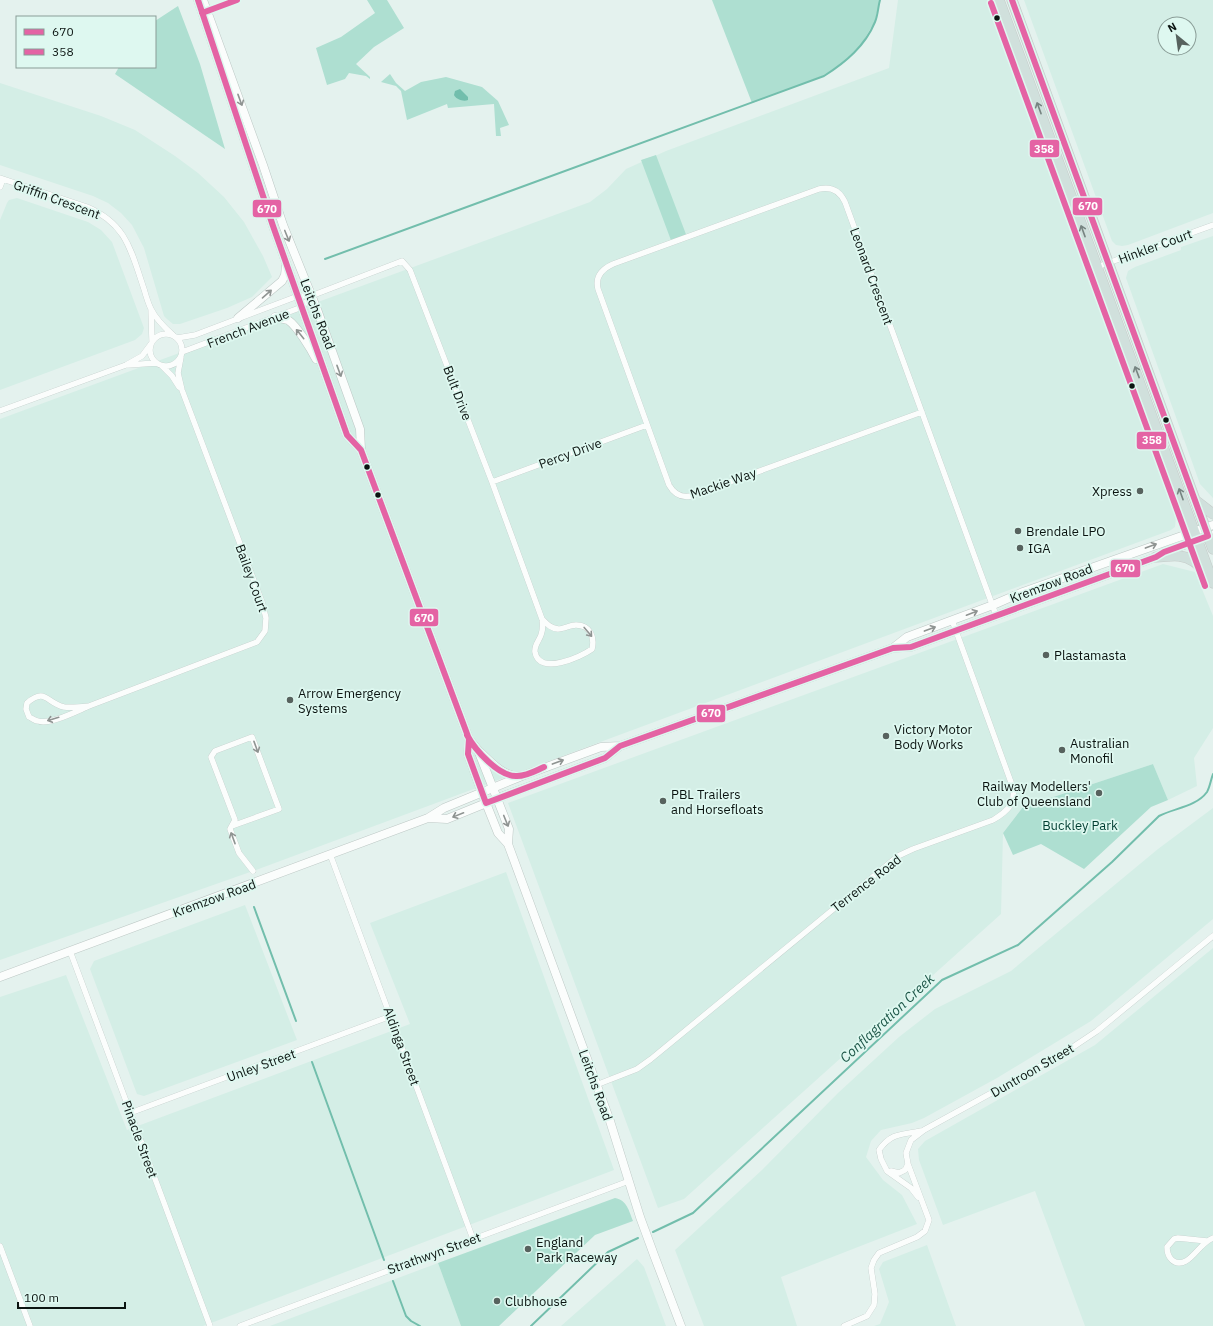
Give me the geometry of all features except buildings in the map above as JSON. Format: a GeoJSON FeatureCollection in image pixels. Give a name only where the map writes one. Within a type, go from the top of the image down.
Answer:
{"type":"FeatureCollection","features":[{"type":"Feature","properties":{"kind":"highway"},"geometry":{"type":"LineString","coordinates":[[999,0],[1212,581]]}},
{"type":"Feature","properties":{"kind":"highway"},"geometry":{"type":"LineString","coordinates":[[1012,0],[1195,500],[1210,531],[1213,549]]}},
{"type":"Feature","properties":{"kind":"highway"},"geometry":{"type":"LineString","coordinates":[[1195,500],[1213,514]]}},
{"type":"Feature","properties":{"kind":"highway"},"geometry":{"type":"LineString","coordinates":[[1156,557],[1184,557],[1202,568],[1212,581]]}},
{"type":"Feature","properties":{"kind":"street","name":"Leitchs Road"},"geometry":{"type":"LineString","coordinates":[[198,0],[263,165],[283,225],[360,429],[361,450],[469,739],[478,750],[509,829],[508,844]]}},
{"type":"Feature","properties":{"kind":"street","name":"Leitchs Road"},"geometry":{"type":"LineString","coordinates":[[203,0],[204,12],[286,263],[347,435],[361,450]]}},
{"type":"Feature","properties":{"kind":"street"},"geometry":{"type":"LineString","coordinates":[[204,12],[237,0]]}},
{"type":"Feature","properties":{"kind":"street"},"geometry":{"type":"LineString","coordinates":[[0,187],[2,178]]}},
{"type":"Feature","properties":{"kind":"street","name":"Griffin Crescent"},"geometry":{"type":"LineString","coordinates":[[2,178],[87,207],[97,211],[111,220],[125,237],[151,309],[164,328],[175,337]]}},
{"type":"Feature","properties":{"kind":"street","name":"Leonard Crescent"},"geometry":{"type":"LineString","coordinates":[[598,276],[603,270],[613,264],[819,188],[835,190],[840,194],[845,202],[996,615]]}},
{"type":"Feature","properties":{"kind":"street","name":"Hinkler Court"},"geometry":{"type":"LineString","coordinates":[[1097,267],[1213,225]]}},
{"type":"Feature","properties":{"kind":"street","name":"Bult Drive"},"geometry":{"type":"LineString","coordinates":[[311,296],[402,261],[410,270],[492,482],[542,619],[543,629],[536,644],[535,653],[540,661],[545,664],[553,664],[585,654],[592,649],[594,641],[590,633],[583,626],[575,625],[556,629],[548,626],[542,619]]}},
{"type":"Feature","properties":{"kind":"street"},"geometry":{"type":"LineString","coordinates":[[238,318],[282,281],[285,275],[286,263]]}},
{"type":"Feature","properties":{"kind":"street","name":"Mackie Way"},"geometry":{"type":"LineString","coordinates":[[598,276],[598,290],[647,425],[671,488],[678,495],[686,497],[922,412]]}},
{"type":"Feature","properties":{"kind":"street","name":"French Avenue"},"geometry":{"type":"LineString","coordinates":[[175,337],[195,335],[298,296],[311,296]]}},
{"type":"Feature","properties":{"kind":"street","name":"French Avenue"},"geometry":{"type":"LineString","coordinates":[[181,354],[302,307],[311,296]]}},
{"type":"Feature","properties":{"kind":"street","name":"Griffin Crescent"},"geometry":{"type":"LineString","coordinates":[[151,309],[152,342]]}},
{"type":"Feature","properties":{"kind":"street"},"geometry":{"type":"LineString","coordinates":[[275,317],[288,320],[299,332],[311,349],[332,392]]}},
{"type":"Feature","properties":{"kind":"street"},"geometry":{"type":"LineString","coordinates":[[0,411],[126,365],[142,356],[152,342],[163,334],[175,337],[180,342],[181,354],[174,364],[166,366],[159,364],[126,365]]}},
{"type":"Feature","properties":{"kind":"street"},"geometry":{"type":"LineString","coordinates":[[152,342],[151,354],[159,364]]}},
{"type":"Feature","properties":{"kind":"street","name":"Bailey Court"},"geometry":{"type":"LineString","coordinates":[[89,706],[72,708],[61,706],[43,696],[35,696],[27,702],[26,710],[29,717],[38,721],[47,721],[76,712],[257,642],[265,631],[266,618],[262,602],[182,390],[178,374],[181,354]]}},
{"type":"Feature","properties":{"kind":"street","name":"Bailey Court"},"geometry":{"type":"LineString","coordinates":[[159,364],[172,376],[182,390]]}},
{"type":"Feature","properties":{"kind":"street","name":"Percy Drive"},"geometry":{"type":"LineString","coordinates":[[492,482],[647,425]]}},
{"type":"Feature","properties":{"kind":"street","name":"Kremzow Road"},"geometry":{"type":"LineString","coordinates":[[893,648],[907,637],[1023,592],[1210,531]]}},
{"type":"Feature","properties":{"kind":"street","name":"Kremzow Road"},"geometry":{"type":"LineString","coordinates":[[0,977],[428,818],[444,808],[522,776],[601,747],[620,746],[893,648],[911,647],[956,631],[1156,557],[1196,535]]}},
{"type":"Feature","properties":{"kind":"street","name":"Terrence Road"},"geometry":{"type":"LineString","coordinates":[[596,1085],[637,1069],[651,1059],[898,856],[913,849],[993,820],[1000,816],[1011,805],[1014,798],[1012,785],[952,620]]}},
{"type":"Feature","properties":{"kind":"street"},"geometry":{"type":"LineString","coordinates":[[232,826],[279,809],[252,737],[214,751],[211,757],[235,820],[230,829],[239,853],[253,871]]}},
{"type":"Feature","properties":{"kind":"street","name":"Leitchs Road"},"geometry":{"type":"LineString","coordinates":[[469,739],[468,754],[482,793],[498,833],[508,844],[612,1126],[654,1255],[681,1326]]}},
{"type":"Feature","properties":{"kind":"street","name":"Kremzow Road"},"geometry":{"type":"LineString","coordinates":[[428,818],[447,819],[605,758],[620,746]]}},
{"type":"Feature","properties":{"kind":"street"},"geometry":{"type":"LineString","coordinates":[[478,750],[500,770],[512,776],[522,776]]}},
{"type":"Feature","properties":{"kind":"street","name":"Aldinga Street"},"geometry":{"type":"LineString","coordinates":[[330,854],[474,1239]]}},
{"type":"Feature","properties":{"kind":"street","name":"Duntroon Street"},"geometry":{"type":"LineString","coordinates":[[844,1326],[867,1316],[874,1305],[875,1294],[871,1268],[879,1253],[917,1237],[925,1231],[929,1220],[908,1164],[906,1153],[911,1140],[924,1130],[1064,1053],[1097,1031],[1118,1016],[1213,936]]}},
{"type":"Feature","properties":{"kind":"street","name":"Pinacle Street"},"geometry":{"type":"LineString","coordinates":[[70,951],[210,1326]]}},
{"type":"Feature","properties":{"kind":"street","name":"Unley Street"},"geometry":{"type":"LineString","coordinates":[[130,1113],[391,1016]]}},
{"type":"Feature","properties":{"kind":"street"},"geometry":{"type":"LineString","coordinates":[[921,1200],[911,1188],[887,1170],[881,1160],[880,1150],[885,1142],[894,1135],[924,1130]]}},
{"type":"Feature","properties":{"kind":"street"},"geometry":{"type":"LineString","coordinates":[[887,1170],[899,1173],[905,1170],[908,1164]]}},
{"type":"Feature","properties":{"kind":"street","name":"Strathwyn Street"},"geometry":{"type":"LineString","coordinates":[[240,1326],[629,1181]]}},
{"type":"Feature","properties":{"kind":"street"},"geometry":{"type":"LineString","coordinates":[[1207,1241],[1178,1238],[1174,1239],[1167,1247],[1167,1253],[1174,1261],[1180,1262],[1186,1260],[1207,1241],[1213,1238]]}},
{"type":"Feature","properties":{"kind":"street"},"geometry":{"type":"LineString","coordinates":[[0,1246],[30,1326]]}},
{"type":"Feature","properties":{"kind":"shaded area"},"geometry":{"type":"Polygon","coordinates":[[[898,0],[988,0],[1176,517],[1175,527],[1171,530],[253,871],[0,960],[0,419],[590,202],[607,189],[626,169],[666,151],[889,68],[898,0]]]}},
{"type":"Feature","properties":{"kind":"shaded area"},"geometry":{"type":"Polygon","coordinates":[[[1024,0],[1213,0],[1213,213],[1128,245],[1116,245],[1112,241],[1024,0]]]}},
{"type":"Feature","properties":{"kind":"shaded area"},"geometry":{"type":"Polygon","coordinates":[[[0,83],[101,116],[135,130],[175,156],[198,173],[224,197],[244,222],[263,256],[272,277],[252,297],[227,308],[180,324],[173,324],[164,316],[144,248],[132,225],[121,213],[108,203],[93,196],[0,165],[0,83]]]}},
{"type":"Feature","properties":{"kind":"shaded area"},"geometry":{"type":"Polygon","coordinates":[[[460,89],[468,97],[468,100],[458,99],[454,95],[455,91],[460,89]]]}},
{"type":"Feature","properties":{"kind":"shaded area"},"geometry":{"type":"Polygon","coordinates":[[[17,198],[88,222],[101,230],[112,242],[144,328],[142,334],[135,340],[0,390],[0,220],[9,200],[17,198]]]}},
{"type":"Feature","properties":{"kind":"shaded area"},"geometry":{"type":"Polygon","coordinates":[[[1213,236],[1213,498],[1200,484],[1126,278],[1128,271],[1135,267],[1181,250],[1181,247],[1213,236]]]}},
{"type":"Feature","properties":{"kind":"shaded area"},"geometry":{"type":"Polygon","coordinates":[[[1163,564],[1195,572],[1213,616],[1213,728],[1194,758],[1197,786],[1168,800],[1153,764],[1023,807],[1003,833],[1001,914],[684,1199],[658,1208],[508,803],[1163,564]]]}},
{"type":"Feature","properties":{"kind":"shaded area"},"geometry":{"type":"Polygon","coordinates":[[[1213,808],[1213,919],[1091,1021],[997,1078],[924,1118],[912,1123],[881,1130],[871,1141],[866,1157],[883,1180],[902,1195],[917,1224],[781,1277],[797,1326],[704,1326],[675,1250],[762,1170],[838,1093],[899,1037],[935,1009],[1011,971],[1158,849],[1213,808]]]}},
{"type":"Feature","properties":{"kind":"shaded area"},"geometry":{"type":"Polygon","coordinates":[[[506,872],[614,1170],[203,1326],[0,1326],[0,997],[66,975],[127,1130],[410,1024],[370,923],[506,872]]]}},
{"type":"Feature","properties":{"kind":"shaded area"},"geometry":{"type":"Polygon","coordinates":[[[245,905],[297,1040],[144,1096],[137,1094],[90,969],[94,961],[245,905]]]}},
{"type":"Feature","properties":{"kind":"shaded area"},"geometry":{"type":"Polygon","coordinates":[[[1213,948],[1213,1326],[1085,1326],[1035,1191],[943,1225],[919,1160],[918,1149],[925,1141],[1095,1045],[1213,948]]]}},
{"type":"Feature","properties":{"kind":"shaded area"},"geometry":{"type":"Polygon","coordinates":[[[927,1245],[956,1326],[874,1326],[880,1324],[889,1302],[879,1269],[883,1262],[927,1245]]]}},
{"type":"Feature","properties":{"kind":"shaded area"},"geometry":{"type":"Polygon","coordinates":[[[637,1259],[644,1267],[666,1326],[561,1326],[637,1259]]]}},
{"type":"Feature","properties":{"kind":"shaded area"},"geometry":{"type":"Polygon","coordinates":[[[438,1263],[461,1326],[270,1326],[438,1263]]]}},
{"type":"Feature","properties":{"kind":"green space"},"geometry":{"type":"Polygon","coordinates":[[[367,0],[387,0],[404,28],[374,47],[356,64],[370,77],[370,79],[366,76],[349,73],[345,79],[327,85],[316,48],[341,37],[375,13],[367,0]]]}},
{"type":"Feature","properties":{"kind":"green space"},"geometry":{"type":"Polygon","coordinates":[[[712,0],[880,0],[875,21],[861,45],[845,62],[825,75],[752,103],[712,0]]]}},
{"type":"Feature","properties":{"kind":"green space"},"geometry":{"type":"Polygon","coordinates":[[[178,6],[200,64],[225,149],[115,74],[118,68],[156,68],[156,20],[178,6]]]}},
{"type":"Feature","properties":{"kind":"green space"},"geometry":{"type":"Polygon","coordinates":[[[390,74],[396,83],[405,91],[421,82],[446,77],[482,87],[498,101],[509,125],[500,128],[501,136],[496,136],[494,104],[448,108],[447,104],[407,120],[401,91],[396,86],[381,82],[390,74]]]}},
{"type":"Feature","properties":{"kind":"green space"},"geometry":{"type":"Polygon","coordinates":[[[656,155],[687,237],[672,243],[641,160],[656,155]]]}},
{"type":"Feature","properties":{"kind":"green space","name":"Buckley Park"},"geometry":{"type":"Polygon","coordinates":[[[1153,764],[1168,800],[1151,807],[1084,869],[1041,844],[1013,855],[1003,833],[1023,807],[1153,764]]]}},
{"type":"Feature","properties":{"kind":"green space","name":"England Park Raceway"},"geometry":{"type":"Polygon","coordinates":[[[615,1198],[619,1199],[625,1204],[633,1221],[595,1235],[499,1326],[461,1326],[438,1263],[615,1198]]]}},
{"type":"Feature","properties":{"kind":"waterway"},"geometry":{"type":"LineString","coordinates":[[325,259],[824,76],[854,53],[866,39],[876,19],[880,0]]}},
{"type":"Feature","properties":{"kind":"waterway","name":"Conflagration Creek"},"geometry":{"type":"LineString","coordinates":[[653,1232],[693,1213],[942,980],[1018,945],[1112,862],[1159,816],[1191,804],[1202,797],[1208,790],[1213,774]]}},
{"type":"Feature","properties":{"kind":"waterway"},"geometry":{"type":"LineString","coordinates":[[254,907],[296,1021]]}},
{"type":"Feature","properties":{"kind":"waterway"},"geometry":{"type":"LineString","coordinates":[[312,1062],[384,1260]]}},
{"type":"Feature","properties":{"kind":"waterway","name":"Conflagration Creek"},"geometry":{"type":"LineString","coordinates":[[531,1326],[608,1252],[638,1238]]}},
{"type":"Feature","properties":{"kind":"waterway"},"geometry":{"type":"LineString","coordinates":[[393,1281],[406,1316],[420,1326]]}},
{"type":"Feature","properties":{"kind":"transit line","name":"670"},"geometry":{"type":"LineString","coordinates":[[198,0],[273,226],[347,435],[361,450],[469,739],[468,754],[486,803],[605,758],[620,746],[893,648],[911,647],[1156,557],[1164,552],[1208,536],[1012,0]]}},
{"type":"Feature","properties":{"kind":"transit line","name":"670"},"geometry":{"type":"LineString","coordinates":[[202,13],[237,0]]}},
{"type":"Feature","properties":{"kind":"transit line","name":"358"},"geometry":{"type":"LineString","coordinates":[[991,3],[1205,586]]}},
{"type":"Feature","properties":{"kind":"transit line","name":"670"},"geometry":{"type":"LineString","coordinates":[[467,735],[488,762],[510,775],[521,776],[544,767]]}},
{"type":"Feature","properties":{"kind":"place","name":"Xpress"},"geometry":{"type":"Point","coordinates":[1140,491]}},
{"type":"Feature","properties":{"kind":"place","name":"Brendale LPO"},"geometry":{"type":"Point","coordinates":[1018,531]}},
{"type":"Feature","properties":{"kind":"place","name":"IGA"},"geometry":{"type":"Point","coordinates":[1020,548]}},
{"type":"Feature","properties":{"kind":"place","name":"Plastamasta"},"geometry":{"type":"Point","coordinates":[1046,655]}},
{"type":"Feature","properties":{"kind":"place","name":"Arrow Emergency Systems"},"geometry":{"type":"Point","coordinates":[290,700]}},
{"type":"Feature","properties":{"kind":"place","name":"Victory Motor Body Works"},"geometry":{"type":"Point","coordinates":[886,736]}},
{"type":"Feature","properties":{"kind":"place","name":"Australian Monofil"},"geometry":{"type":"Point","coordinates":[1062,750]}},
{"type":"Feature","properties":{"kind":"place","name":"Railway Modellers' Club of Queensland"},"geometry":{"type":"Point","coordinates":[1099,793]}},
{"type":"Feature","properties":{"kind":"place","name":"PBL Trailers and Horsefloats"},"geometry":{"type":"Point","coordinates":[663,801]}},
{"type":"Feature","properties":{"kind":"place","name":"England Park Raceway"},"geometry":{"type":"Point","coordinates":[528,1249]}},
{"type":"Feature","properties":{"kind":"place","name":"Clubhouse"},"geometry":{"type":"Point","coordinates":[497,1301]}}]}
